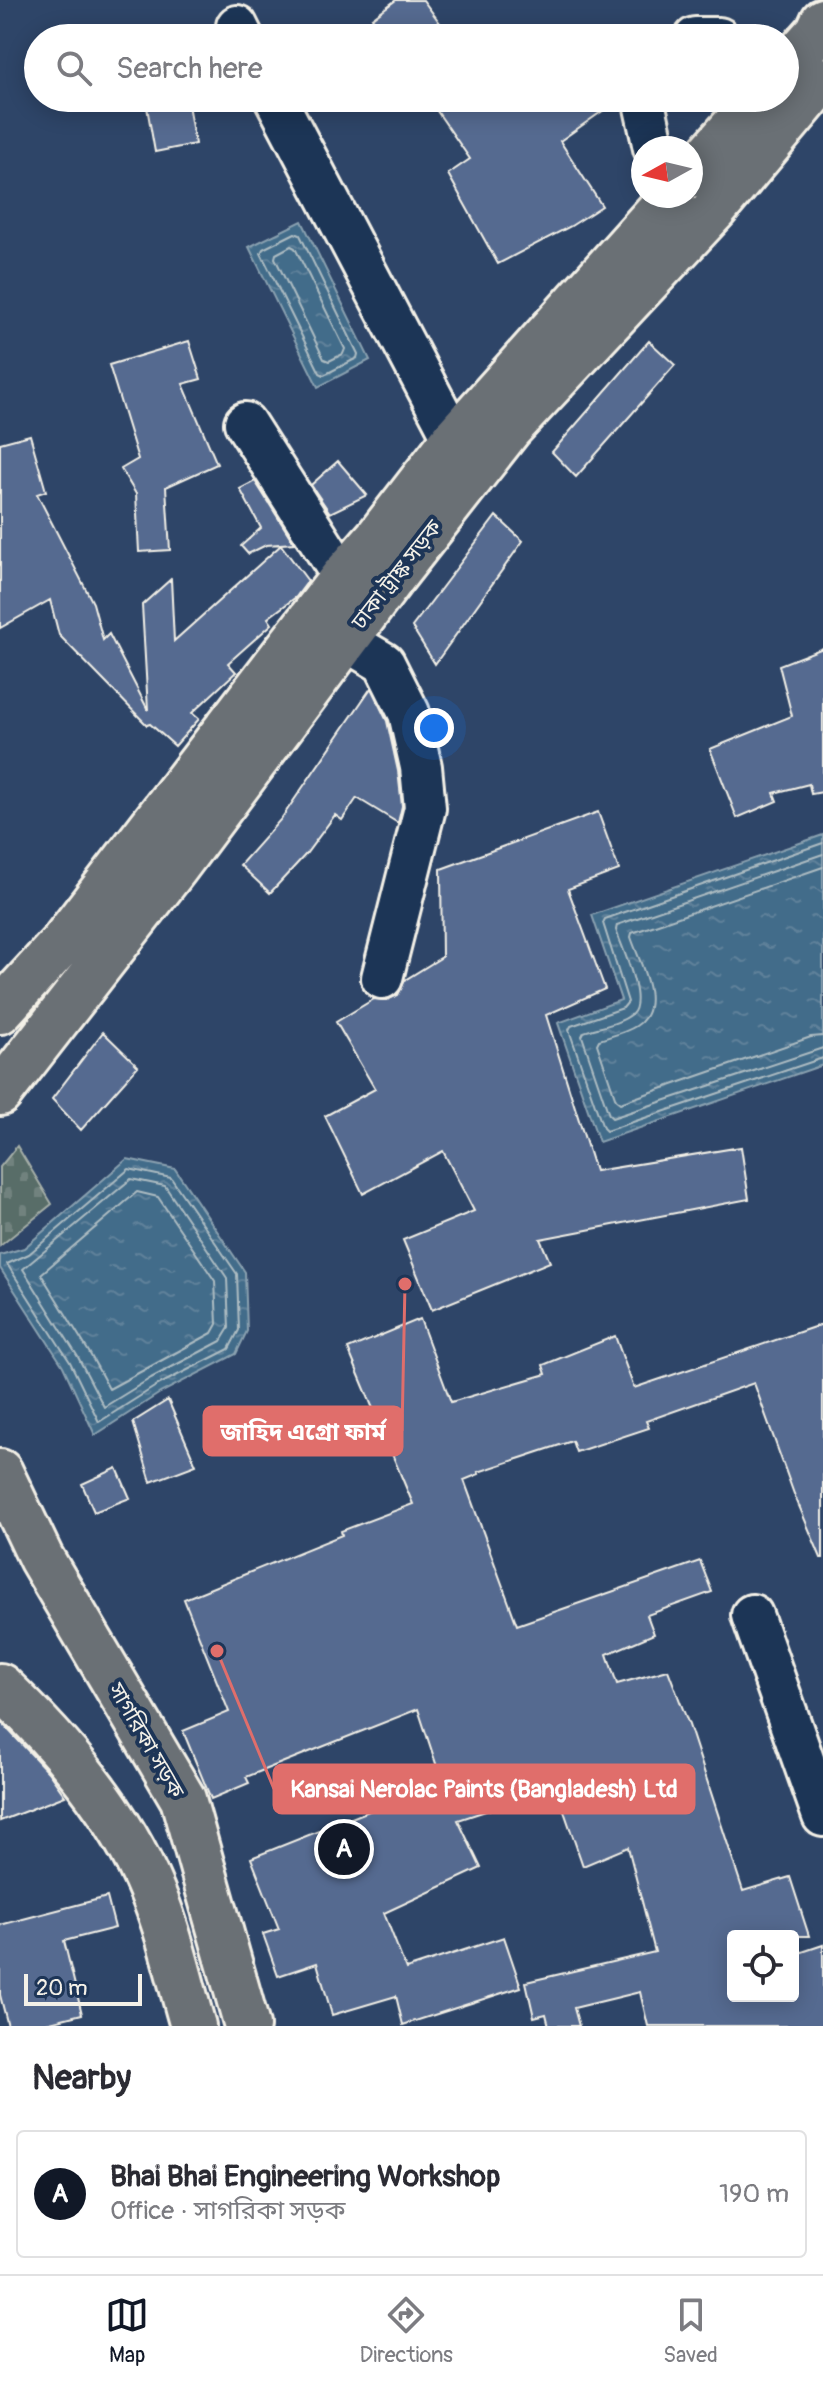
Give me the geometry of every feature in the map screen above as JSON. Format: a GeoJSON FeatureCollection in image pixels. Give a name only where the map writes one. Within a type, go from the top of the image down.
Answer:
{"type":"FeatureCollection","features":[{"type":"Feature","properties":{"kind":"main road","name":"ঢাকা ট্রাঙ্ক সড়ক"},"geometry":{"type":"LineString","coordinates":[[799,59],[823,21]]}},
{"type":"Feature","properties":{"kind":"main road","name":"ঢাকা ট্রাঙ্ক সড়ক"},"geometry":{"type":"LineString","coordinates":[[703,163],[752,112]]}},
{"type":"Feature","properties":{"kind":"main road","name":"ঢাকা ট্রাঙ্ক সড়ক"},"geometry":{"type":"LineString","coordinates":[[0,1093],[509,429],[715,209],[768,112]]}},
{"type":"Feature","properties":{"kind":"main road","name":"ঢাকা ট্রাঙ্ক সড়ক"},"geometry":{"type":"LineString","coordinates":[[0,1011],[63,942],[343,577],[454,439],[661,208]]}},
{"type":"Feature","properties":{"kind":"main road","name":"সাগরিকা সড়ক"},"geometry":{"type":"LineString","coordinates":[[0,1472],[41,1558],[183,1799],[247,2026]]}},
{"type":"Feature","properties":{"kind":"main road"},"geometry":{"type":"LineString","coordinates":[[0,1686],[64,1751],[120,1825],[153,1892],[193,2026]]}},
{"type":"Feature","properties":{"kind":"street"},"geometry":{"type":"LineString","coordinates":[[282,112],[454,439]]}},
{"type":"Feature","properties":{"kind":"street"},"geometry":{"type":"LineString","coordinates":[[646,112],[651,136]]}},
{"type":"Feature","properties":{"kind":"street"},"geometry":{"type":"LineString","coordinates":[[245,423],[343,577]]}},
{"type":"Feature","properties":{"kind":"street"},"geometry":{"type":"LineString","coordinates":[[345,640],[384,663],[409,713],[421,767],[425,808],[382,978]]}},
{"type":"Feature","properties":{"kind":"street"},"geometry":{"type":"LineString","coordinates":[[752,1615],[823,1816]]}},
{"type":"Feature","properties":{"kind":"green space"},"geometry":{"type":"Polygon","coordinates":[[[17,1146],[52,1204],[0,1246],[0,1167],[17,1146]]]}},
{"type":"Feature","properties":{"kind":"water"},"geometry":{"type":"Polygon","coordinates":[[[302,221],[370,360],[318,387],[249,247],[302,221]]]}},
{"type":"Feature","properties":{"kind":"water"},"geometry":{"type":"Polygon","coordinates":[[[823,835],[823,1065],[599,1142],[558,1023],[621,1000],[592,915],[823,835]]]}},
{"type":"Feature","properties":{"kind":"water"},"geometry":{"type":"Polygon","coordinates":[[[127,1159],[175,1169],[245,1272],[247,1331],[236,1354],[160,1393],[95,1435],[63,1366],[0,1268],[0,1255],[24,1248],[127,1159]]]}},
{"type":"Feature","properties":{"kind":"building"},"geometry":{"type":"Polygon","coordinates":[[[396,0],[423,0],[441,24],[376,24],[372,18],[396,0]]]}},
{"type":"Feature","properties":{"kind":"building"},"geometry":{"type":"Polygon","coordinates":[[[148,112],[189,112],[195,144],[155,152],[148,112]]]}},
{"type":"Feature","properties":{"kind":"building"},"geometry":{"type":"Polygon","coordinates":[[[438,112],[601,112],[560,141],[602,206],[498,264],[448,174],[470,159],[438,112]]]}},
{"type":"Feature","properties":{"kind":"building"},"geometry":{"type":"Polygon","coordinates":[[[189,341],[201,379],[183,384],[217,464],[166,487],[170,550],[139,552],[136,494],[121,469],[138,459],[109,365],[189,341]]]}},
{"type":"Feature","properties":{"kind":"building"},"geometry":{"type":"Polygon","coordinates":[[[649,341],[675,365],[576,477],[552,452],[649,341]]]}},
{"type":"Feature","properties":{"kind":"building"},"geometry":{"type":"Polygon","coordinates":[[[30,435],[46,491],[37,494],[93,603],[103,640],[109,634],[148,710],[142,605],[171,579],[174,641],[281,545],[308,581],[296,597],[268,618],[272,624],[228,663],[236,672],[192,713],[199,719],[175,746],[150,724],[147,725],[59,635],[50,600],[0,628],[0,443],[30,435]]]}},
{"type":"Feature","properties":{"kind":"building"},"geometry":{"type":"Polygon","coordinates":[[[338,461],[367,495],[330,513],[311,485],[338,461]]]}},
{"type":"Feature","properties":{"kind":"building"},"geometry":{"type":"Polygon","coordinates":[[[255,481],[294,543],[266,545],[248,554],[241,546],[261,528],[240,489],[255,481]]]}},
{"type":"Feature","properties":{"kind":"building"},"geometry":{"type":"Polygon","coordinates":[[[496,516],[523,541],[435,664],[412,627],[496,516]]]}},
{"type":"Feature","properties":{"kind":"building"},"geometry":{"type":"Polygon","coordinates":[[[823,648],[823,792],[811,794],[809,784],[774,793],[777,801],[737,818],[710,749],[792,716],[779,665],[823,648]]]}},
{"type":"Feature","properties":{"kind":"building"},"geometry":{"type":"Polygon","coordinates":[[[371,688],[387,721],[398,771],[402,806],[398,823],[357,798],[342,820],[335,815],[306,854],[270,893],[240,865],[281,819],[371,688]]]}},
{"type":"Feature","properties":{"kind":"building"},"geometry":{"type":"Polygon","coordinates":[[[598,812],[619,870],[568,889],[605,989],[546,1015],[595,1171],[741,1147],[749,1199],[540,1239],[550,1262],[432,1310],[403,1240],[474,1211],[443,1151],[363,1194],[325,1116],[375,1089],[336,1022],[374,999],[387,1000],[398,995],[405,980],[442,957],[441,869],[598,812]]]}},
{"type":"Feature","properties":{"kind":"building"},"geometry":{"type":"Polygon","coordinates":[[[103,1032],[138,1066],[81,1130],[52,1099],[103,1032]]]}},
{"type":"Feature","properties":{"kind":"building"},"geometry":{"type":"Polygon","coordinates":[[[420,1319],[451,1402],[546,1374],[543,1365],[615,1336],[634,1388],[823,1324],[823,1558],[794,1494],[754,1383],[646,1421],[649,1428],[576,1452],[572,1441],[478,1472],[464,1480],[517,1625],[700,1561],[712,1592],[647,1615],[654,1634],[607,1654],[617,1684],[668,1670],[743,1891],[790,1877],[809,1936],[799,1936],[799,1930],[727,1930],[727,2002],[799,2002],[799,1953],[823,1945],[823,2026],[648,2026],[640,1992],[574,2008],[579,2026],[549,2026],[546,2014],[534,2017],[526,1982],[655,1952],[628,1847],[583,1866],[556,1788],[458,1820],[481,1868],[384,1913],[406,1969],[504,1937],[521,1987],[403,2025],[396,1996],[332,2015],[317,1963],[278,1976],[263,1934],[279,1929],[251,1858],[442,1782],[418,1709],[246,1777],[249,1783],[211,1799],[183,1731],[229,1712],[184,1599],[342,1535],[341,1531],[413,1504],[348,1349],[420,1319]]]}},
{"type":"Feature","properties":{"kind":"building"},"geometry":{"type":"Polygon","coordinates":[[[168,1400],[196,1465],[151,1482],[133,1422],[168,1400]]]}},
{"type":"Feature","properties":{"kind":"building"},"geometry":{"type":"Polygon","coordinates":[[[117,1468],[130,1498],[94,1512],[82,1484],[117,1468]]]}},
{"type":"Feature","properties":{"kind":"building"},"geometry":{"type":"Polygon","coordinates":[[[0,1721],[48,1772],[65,1796],[0,1821],[0,1721]]]}},
{"type":"Feature","properties":{"kind":"building"},"geometry":{"type":"Polygon","coordinates":[[[107,1897],[115,1928],[64,1941],[82,2014],[34,2026],[8,2026],[0,1995],[0,1925],[107,1897]]]}},
{"type":"Feature","properties":{"kind":"place","name":"জাহিদ এগ্রো ফার্ম"},"geometry":{"type":"Point","coordinates":[405,1284]}},
{"type":"Feature","properties":{"kind":"place","name":"Kansai Nerolac Paints (Bangladesh) Ltd"},"geometry":{"type":"Point","coordinates":[217,1651]}},
{"type":"Feature","properties":{"kind":"place","name":"Bhai Bhai Engineering Workshop"},"geometry":{"type":"Point","coordinates":[344,1849]}}]}
